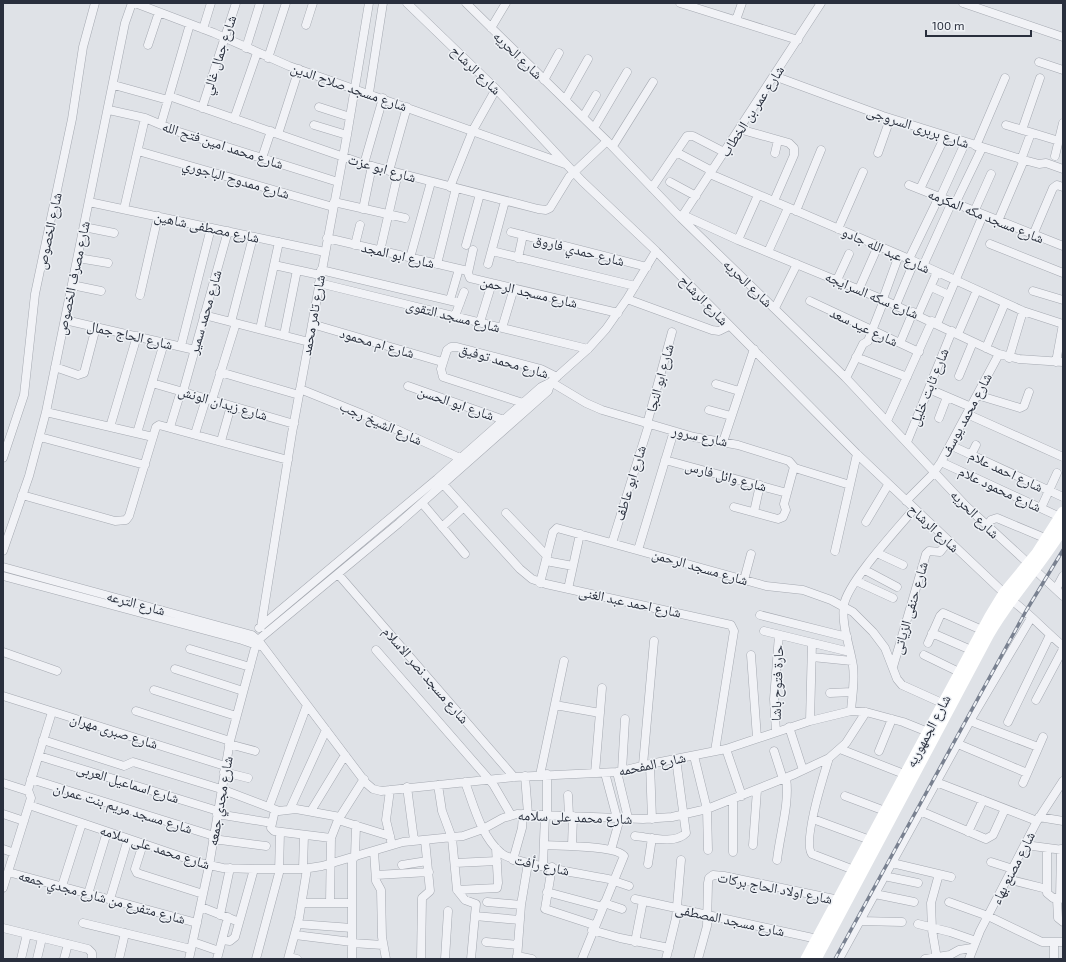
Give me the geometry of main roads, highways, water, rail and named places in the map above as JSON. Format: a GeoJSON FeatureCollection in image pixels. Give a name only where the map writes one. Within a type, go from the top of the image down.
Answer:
{"type":"FeatureCollection","features":[{"type":"Feature","properties":{"kind":"main road","name":"شارع الجمهوريه"},"geometry":{"type":"LineString","coordinates":[[1032,567],[1047,539],[1062,519]]}},
{"type":"Feature","properties":{"kind":"main road","name":"شارع الجمهوريه"},"geometry":{"type":"LineString","coordinates":[[816,959],[821,940],[854,870],[904,774],[931,733],[942,703],[982,630],[1007,596],[1032,567],[1062,519]]}},
{"type":"Feature","properties":{"kind":"main road","name":"شارع الجمهوريه"},"geometry":{"type":"LineString","coordinates":[[806,959],[821,940],[931,733],[989,634],[1007,596]]}},
{"type":"Feature","properties":{"kind":"railway"},"geometry":{"type":"LineString","coordinates":[[835,959],[1026,611],[1063,550]]}}]}
